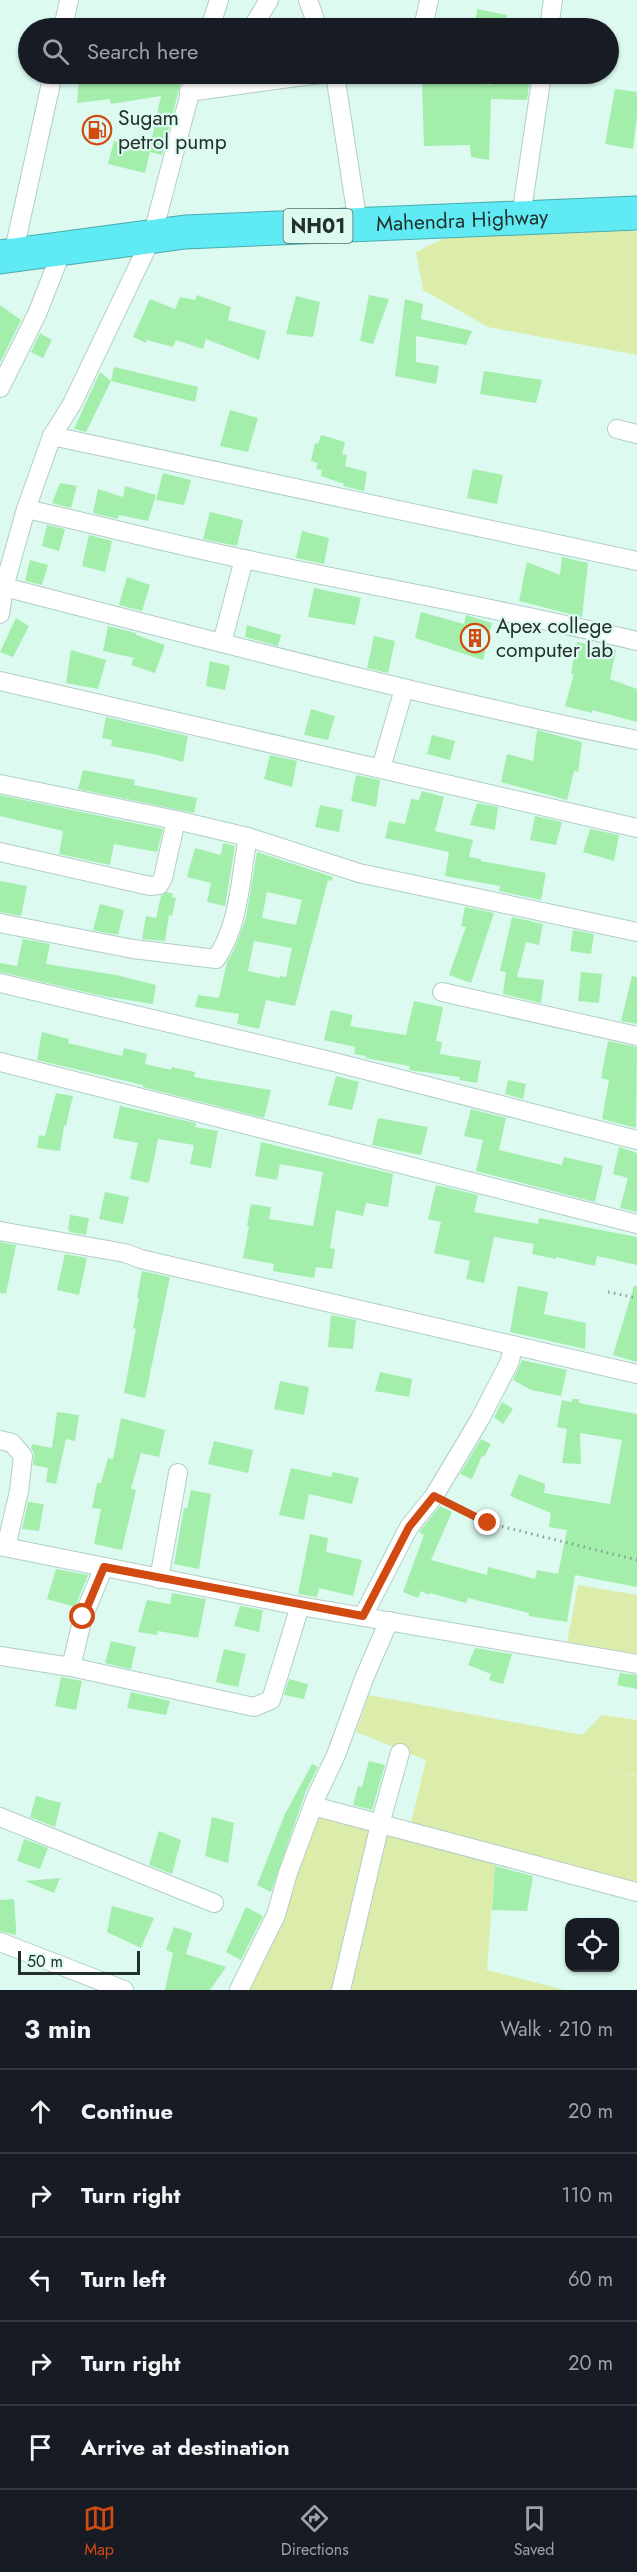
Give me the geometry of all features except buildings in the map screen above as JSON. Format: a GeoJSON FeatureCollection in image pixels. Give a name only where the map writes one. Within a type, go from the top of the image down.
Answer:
{"type":"FeatureCollection","features":[{"type":"Feature","properties":{"kind":"highway","name":"Mahendra Highway"},"geometry":{"type":"LineString","coordinates":[[7,256],[185,232],[637,213]]}},
{"type":"Feature","properties":{"kind":"street"},"geometry":{"type":"LineString","coordinates":[[65,18],[69,0]]}},
{"type":"Feature","properties":{"kind":"street"},"geometry":{"type":"LineString","coordinates":[[213,18],[219,0]]}},
{"type":"Feature","properties":{"kind":"street"},"geometry":{"type":"LineString","coordinates":[[258,18],[269,0]]}},
{"type":"Feature","properties":{"kind":"street"},"geometry":{"type":"LineString","coordinates":[[308,0],[314,18]]}},
{"type":"Feature","properties":{"kind":"street"},"geometry":{"type":"LineString","coordinates":[[425,18],[429,0]]}},
{"type":"Feature","properties":{"kind":"street"},"geometry":{"type":"LineString","coordinates":[[550,18],[553,0]]}},
{"type":"Feature","properties":{"kind":"street"},"geometry":{"type":"LineString","coordinates":[[7,256],[50,84]]}},
{"type":"Feature","properties":{"kind":"street"},"geometry":{"type":"LineString","coordinates":[[0,614],[4,587],[26,509],[52,436],[72,404],[152,237],[192,84]]}},
{"type":"Feature","properties":{"kind":"street"},"geometry":{"type":"LineString","coordinates":[[189,92],[212,84]]}},
{"type":"Feature","properties":{"kind":"street"},"geometry":{"type":"LineString","coordinates":[[337,84],[358,224]]}},
{"type":"Feature","properties":{"kind":"street"},"geometry":{"type":"LineString","coordinates":[[521,217],[541,84]]}},
{"type":"Feature","properties":{"kind":"street"},"geometry":{"type":"LineString","coordinates":[[0,388],[37,314],[63,248]]}},
{"type":"Feature","properties":{"kind":"street"},"geometry":{"type":"LineString","coordinates":[[617,429],[637,434]]}},
{"type":"Feature","properties":{"kind":"street"},"geometry":{"type":"LineString","coordinates":[[52,436],[637,561]]}},
{"type":"Feature","properties":{"kind":"street"},"geometry":{"type":"LineString","coordinates":[[26,509],[244,559],[499,612],[551,620],[637,641]]}},
{"type":"Feature","properties":{"kind":"street"},"geometry":{"type":"LineString","coordinates":[[222,643],[244,559]]}},
{"type":"Feature","properties":{"kind":"street"},"geometry":{"type":"LineString","coordinates":[[4,587],[404,689],[509,714],[637,740]]}},
{"type":"Feature","properties":{"kind":"street"},"geometry":{"type":"LineString","coordinates":[[0,681],[637,828]]}},
{"type":"Feature","properties":{"kind":"street"},"geometry":{"type":"LineString","coordinates":[[381,768],[404,689]]}},
{"type":"Feature","properties":{"kind":"street"},"geometry":{"type":"LineString","coordinates":[[0,784],[248,837],[359,873],[637,932]]}},
{"type":"Feature","properties":{"kind":"street"},"geometry":{"type":"LineString","coordinates":[[0,852],[150,886],[159,885],[163,878],[176,820]]}},
{"type":"Feature","properties":{"kind":"street"},"geometry":{"type":"LineString","coordinates":[[0,923],[133,949],[216,959],[225,946],[235,913],[248,837]]}},
{"type":"Feature","properties":{"kind":"street"},"geometry":{"type":"LineString","coordinates":[[0,983],[334,1062],[637,1140]]}},
{"type":"Feature","properties":{"kind":"street"},"geometry":{"type":"LineString","coordinates":[[442,993],[637,1036]]}},
{"type":"Feature","properties":{"kind":"street"},"geometry":{"type":"LineString","coordinates":[[0,1062],[637,1224]]}},
{"type":"Feature","properties":{"kind":"street"},"geometry":{"type":"LineString","coordinates":[[0,1231],[125,1253],[141,1259],[637,1374]]}},
{"type":"Feature","properties":{"kind":"street"},"geometry":{"type":"LineString","coordinates":[[363,1616],[409,1527],[434,1496],[480,1419],[510,1361],[513,1345]]}},
{"type":"Feature","properties":{"kind":"street"},"geometry":{"type":"LineString","coordinates":[[0,1440],[12,1443],[23,1456],[19,1491],[3,1546],[300,1606],[637,1664]]}},
{"type":"Feature","properties":{"kind":"street"},"geometry":{"type":"LineString","coordinates":[[159,1579],[178,1473]]}},
{"type":"Feature","properties":{"kind":"street"},"geometry":{"type":"LineString","coordinates":[[71,1667],[83,1617],[104,1567]]}},
{"type":"Feature","properties":{"kind":"street"},"geometry":{"type":"LineString","coordinates":[[0,1656],[71,1667],[254,1707],[272,1700],[300,1606]]}},
{"type":"Feature","properties":{"kind":"street"},"geometry":{"type":"LineString","coordinates":[[239,1990],[276,1915],[288,1873],[313,1806],[336,1755],[364,1676],[389,1621]]}},
{"type":"Feature","properties":{"kind":"street"},"geometry":{"type":"LineString","coordinates":[[341,1990],[380,1824],[400,1753]]}},
{"type":"Feature","properties":{"kind":"street"},"geometry":{"type":"LineString","coordinates":[[313,1806],[637,1892]]}},
{"type":"Feature","properties":{"kind":"street"},"geometry":{"type":"LineString","coordinates":[[0,1817],[214,1903]]}},
{"type":"Feature","properties":{"kind":"street"},"geometry":{"type":"LineString","coordinates":[[0,1942],[90,1983],[124,1990]]}},
{"type":"Feature","properties":{"kind":"path"},"geometry":{"type":"LineString","coordinates":[[608,1292],[637,1298]]}},
{"type":"Feature","properties":{"kind":"path"},"geometry":{"type":"LineString","coordinates":[[434,1496],[488,1523],[637,1560]]}},
{"type":"Feature","properties":{"kind":"green space"},"geometry":{"type":"Polygon","coordinates":[[[609,227],[637,232],[637,355],[488,327],[423,290],[416,252],[451,235],[609,227]]]}},
{"type":"Feature","properties":{"kind":"green space"},"geometry":{"type":"Polygon","coordinates":[[[578,1585],[637,1595],[637,1654],[567,1642],[578,1585]]]}},
{"type":"Feature","properties":{"kind":"green space"},"geometry":{"type":"Polygon","coordinates":[[[369,1695],[582,1735],[602,1715],[637,1720],[637,1776],[613,1770],[637,1777],[637,1883],[506,1855],[495,1865],[487,1970],[565,1990],[247,1990],[314,1815],[407,1840],[426,1760],[356,1732],[369,1695]]]}},
{"type":"Feature","properties":{"kind":"place","name":"Sugam petrol pump"},"geometry":{"type":"Point","coordinates":[97,130]}},
{"type":"Feature","properties":{"kind":"place","name":"Apex college computer lab"},"geometry":{"type":"Point","coordinates":[475,638]}},
{"type":"Feature","properties":{"kind":"route"},"geometry":{"type":"LineString","coordinates":[[83,1617],[104,1567],[300,1606],[363,1616],[409,1527],[434,1496],[488,1523]]}}]}
